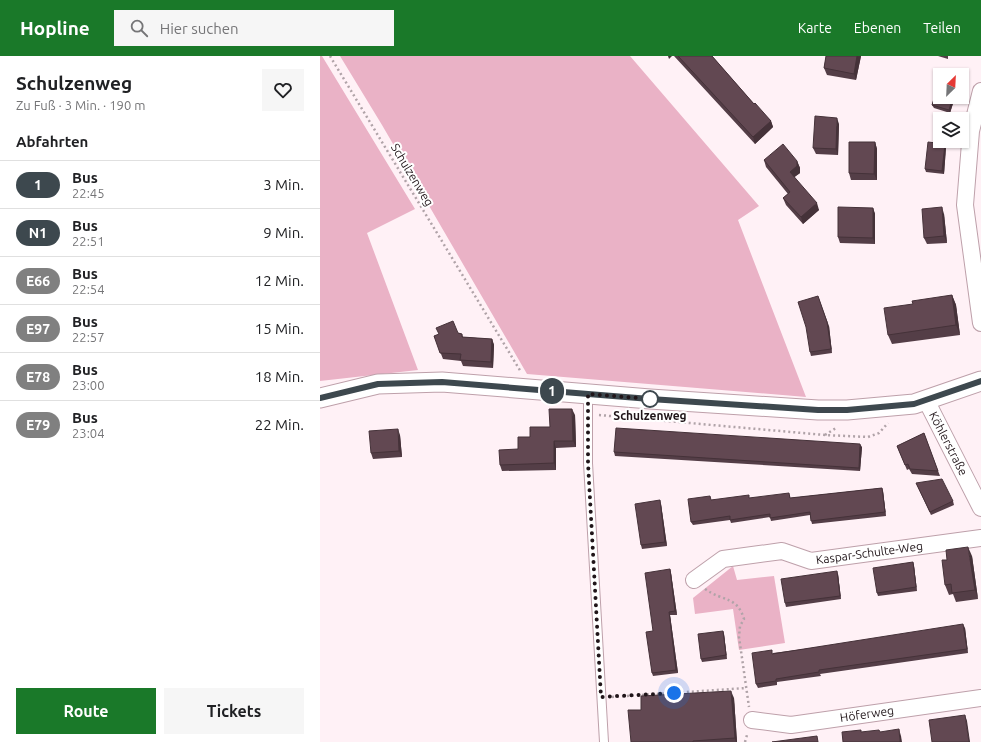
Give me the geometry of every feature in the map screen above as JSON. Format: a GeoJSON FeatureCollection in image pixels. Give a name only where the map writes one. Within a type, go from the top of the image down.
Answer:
{"type":"FeatureCollection","features":[{"type":"Feature","properties":{"kind":"street"},"geometry":{"type":"LineString","coordinates":[[981,91],[971,131],[965,205],[981,323]]}},
{"type":"Feature","properties":{"kind":"street"},"geometry":{"type":"LineString","coordinates":[[320,398],[378,384],[442,382],[522,388],[588,401],[818,410],[896,407],[926,400],[981,381]]}},
{"type":"Feature","properties":{"kind":"street","name":"Köhlerstraße"},"geometry":{"type":"LineString","coordinates":[[926,400],[981,508]]}},
{"type":"Feature","properties":{"kind":"street","name":"Kaspar-Schulte-Weg"},"geometry":{"type":"LineString","coordinates":[[694,580],[723,558],[782,551],[811,561],[981,538]]}},
{"type":"Feature","properties":{"kind":"street","name":"Höferweg"},"geometry":{"type":"LineString","coordinates":[[752,720],[791,725],[981,698]]}},
{"type":"Feature","properties":{"kind":"lane"},"geometry":{"type":"LineString","coordinates":[[588,401],[588,463],[604,742]]}},
{"type":"Feature","properties":{"kind":"path","name":"Schulzenweg"},"geometry":{"type":"LineString","coordinates":[[330,56],[520,370],[522,388]]}},
{"type":"Feature","properties":{"kind":"path"},"geometry":{"type":"LineString","coordinates":[[588,401],[600,415],[824,435],[868,437],[880,433],[890,422],[896,407]]}},
{"type":"Feature","properties":{"kind":"path"},"geometry":{"type":"LineString","coordinates":[[694,580],[716,597],[734,602],[741,608],[744,619],[740,626],[739,637],[752,720]]}},
{"type":"Feature","properties":{"kind":"path"},"geometry":{"type":"LineString","coordinates":[[601,697],[746,688]]}},
{"type":"Feature","properties":{"kind":"shaded area"},"geometry":{"type":"Polygon","coordinates":[[[320,56],[322,56],[415,209],[367,233],[418,370],[320,381],[320,56]]]}},
{"type":"Feature","properties":{"kind":"shaded area"},"geometry":{"type":"Polygon","coordinates":[[[340,56],[630,56],[759,206],[738,220],[806,397],[527,374],[382,125],[340,56]]]}},
{"type":"Feature","properties":{"kind":"shaded area"},"geometry":{"type":"Polygon","coordinates":[[[733,566],[737,580],[774,576],[785,643],[739,650],[733,609],[695,614],[693,598],[733,566]]]}},
{"type":"Feature","properties":{"kind":"building"},"geometry":{"type":"Polygon","coordinates":[[[678,56],[712,56],[771,121],[753,137],[678,56]]]}},
{"type":"Feature","properties":{"kind":"building"},"geometry":{"type":"Polygon","coordinates":[[[826,56],[857,56],[854,74],[824,68],[826,56]]]}},
{"type":"Feature","properties":{"kind":"building"},"geometry":{"type":"Polygon","coordinates":[[[933,102],[933,104],[951,104],[949,110],[932,105],[933,102]]]}},
{"type":"Feature","properties":{"kind":"building"},"geometry":{"type":"Polygon","coordinates":[[[815,116],[837,118],[836,149],[813,148],[815,116]]]}},
{"type":"Feature","properties":{"kind":"building"},"geometry":{"type":"Polygon","coordinates":[[[849,142],[875,142],[874,174],[849,173],[849,142]]]}},
{"type":"Feature","properties":{"kind":"building"},"geometry":{"type":"Polygon","coordinates":[[[928,142],[933,143],[933,148],[945,148],[942,171],[925,169],[928,142]]]}},
{"type":"Feature","properties":{"kind":"building"},"geometry":{"type":"Polygon","coordinates":[[[783,144],[797,161],[797,166],[790,172],[817,203],[801,217],[783,198],[790,192],[764,160],[783,144]]]}},
{"type":"Feature","properties":{"kind":"building"},"geometry":{"type":"Polygon","coordinates":[[[838,207],[873,208],[873,238],[838,237],[838,207]]]}},
{"type":"Feature","properties":{"kind":"building"},"geometry":{"type":"Polygon","coordinates":[[[942,207],[944,236],[924,238],[922,209],[942,207]]]}},
{"type":"Feature","properties":{"kind":"building"},"geometry":{"type":"Polygon","coordinates":[[[952,295],[956,325],[888,335],[884,308],[913,304],[912,301],[952,295]]]}},
{"type":"Feature","properties":{"kind":"building"},"geometry":{"type":"Polygon","coordinates":[[[818,296],[827,322],[831,349],[810,352],[806,327],[798,302],[818,296]]]}},
{"type":"Feature","properties":{"kind":"building"},"geometry":{"type":"Polygon","coordinates":[[[453,321],[458,333],[462,334],[462,337],[492,339],[491,362],[460,360],[461,354],[440,353],[434,336],[439,334],[436,328],[453,321]]]}},
{"type":"Feature","properties":{"kind":"building"},"geometry":{"type":"Polygon","coordinates":[[[549,409],[572,409],[573,441],[554,441],[554,463],[500,465],[499,450],[518,449],[518,437],[530,437],[530,427],[550,427],[549,409]]]}},
{"type":"Feature","properties":{"kind":"building"},"geometry":{"type":"Polygon","coordinates":[[[616,428],[860,444],[859,468],[614,452],[616,428]]]}},
{"type":"Feature","properties":{"kind":"building"},"geometry":{"type":"Polygon","coordinates":[[[398,429],[399,451],[371,453],[369,431],[398,429]]]}},
{"type":"Feature","properties":{"kind":"building"},"geometry":{"type":"Polygon","coordinates":[[[924,433],[938,471],[910,469],[908,464],[905,465],[897,446],[924,433]]]}},
{"type":"Feature","properties":{"kind":"building"},"geometry":{"type":"Polygon","coordinates":[[[942,479],[953,501],[930,512],[916,483],[942,479]]]}},
{"type":"Feature","properties":{"kind":"building"},"geometry":{"type":"Polygon","coordinates":[[[882,488],[885,512],[811,521],[810,512],[770,518],[770,514],[730,520],[730,516],[691,522],[688,499],[710,496],[711,500],[749,495],[749,498],[789,493],[790,498],[882,488]]]}},
{"type":"Feature","properties":{"kind":"building"},"geometry":{"type":"Polygon","coordinates":[[[660,500],[665,542],[641,545],[635,504],[660,500]]]}},
{"type":"Feature","properties":{"kind":"building"},"geometry":{"type":"Polygon","coordinates":[[[968,547],[975,590],[952,593],[951,584],[945,585],[942,560],[947,560],[946,550],[968,547]]]}},
{"type":"Feature","properties":{"kind":"building"},"geometry":{"type":"Polygon","coordinates":[[[913,562],[916,587],[877,593],[873,568],[913,562]]]}},
{"type":"Feature","properties":{"kind":"building"},"geometry":{"type":"Polygon","coordinates":[[[670,569],[675,611],[669,612],[676,670],[652,673],[646,632],[653,631],[645,573],[670,569]]]}},
{"type":"Feature","properties":{"kind":"building"},"geometry":{"type":"Polygon","coordinates":[[[837,571],[840,596],[785,603],[781,579],[837,571]]]}},
{"type":"Feature","properties":{"kind":"building"},"geometry":{"type":"Polygon","coordinates":[[[963,624],[967,649],[819,670],[819,672],[756,684],[752,653],[772,650],[772,654],[963,624]]]}},
{"type":"Feature","properties":{"kind":"building"},"geometry":{"type":"Polygon","coordinates":[[[723,631],[726,655],[701,659],[698,634],[723,631]]]}},
{"type":"Feature","properties":{"kind":"building"},"geometry":{"type":"Polygon","coordinates":[[[731,691],[735,738],[693,742],[631,742],[628,710],[641,710],[641,696],[731,691]]]}},
{"type":"Feature","properties":{"kind":"building"},"geometry":{"type":"Polygon","coordinates":[[[965,715],[969,742],[932,742],[929,720],[965,715]]]}},
{"type":"Feature","properties":{"kind":"building"},"geometry":{"type":"Polygon","coordinates":[[[899,729],[900,742],[843,742],[842,732],[879,730],[880,732],[899,729]]]}},
{"type":"Feature","properties":{"kind":"building"},"geometry":{"type":"Polygon","coordinates":[[[817,736],[818,742],[772,742],[817,736]]]}},
{"type":"Feature","properties":{"kind":"bus line","name":"1"},"geometry":{"type":"LineString","coordinates":[[320,398],[378,384],[442,382],[650,399],[818,410],[847,410],[874,409],[914,404],[981,381]]}},
{"type":"Feature","properties":{"kind":"place","name":"Schulzenweg"},"geometry":{"type":"Point","coordinates":[650,399]}},
{"type":"Feature","properties":{"kind":"route"},"geometry":{"type":"LineString","coordinates":[[650,399],[588,394],[588,463],[601,697],[674,693]]}}]}
